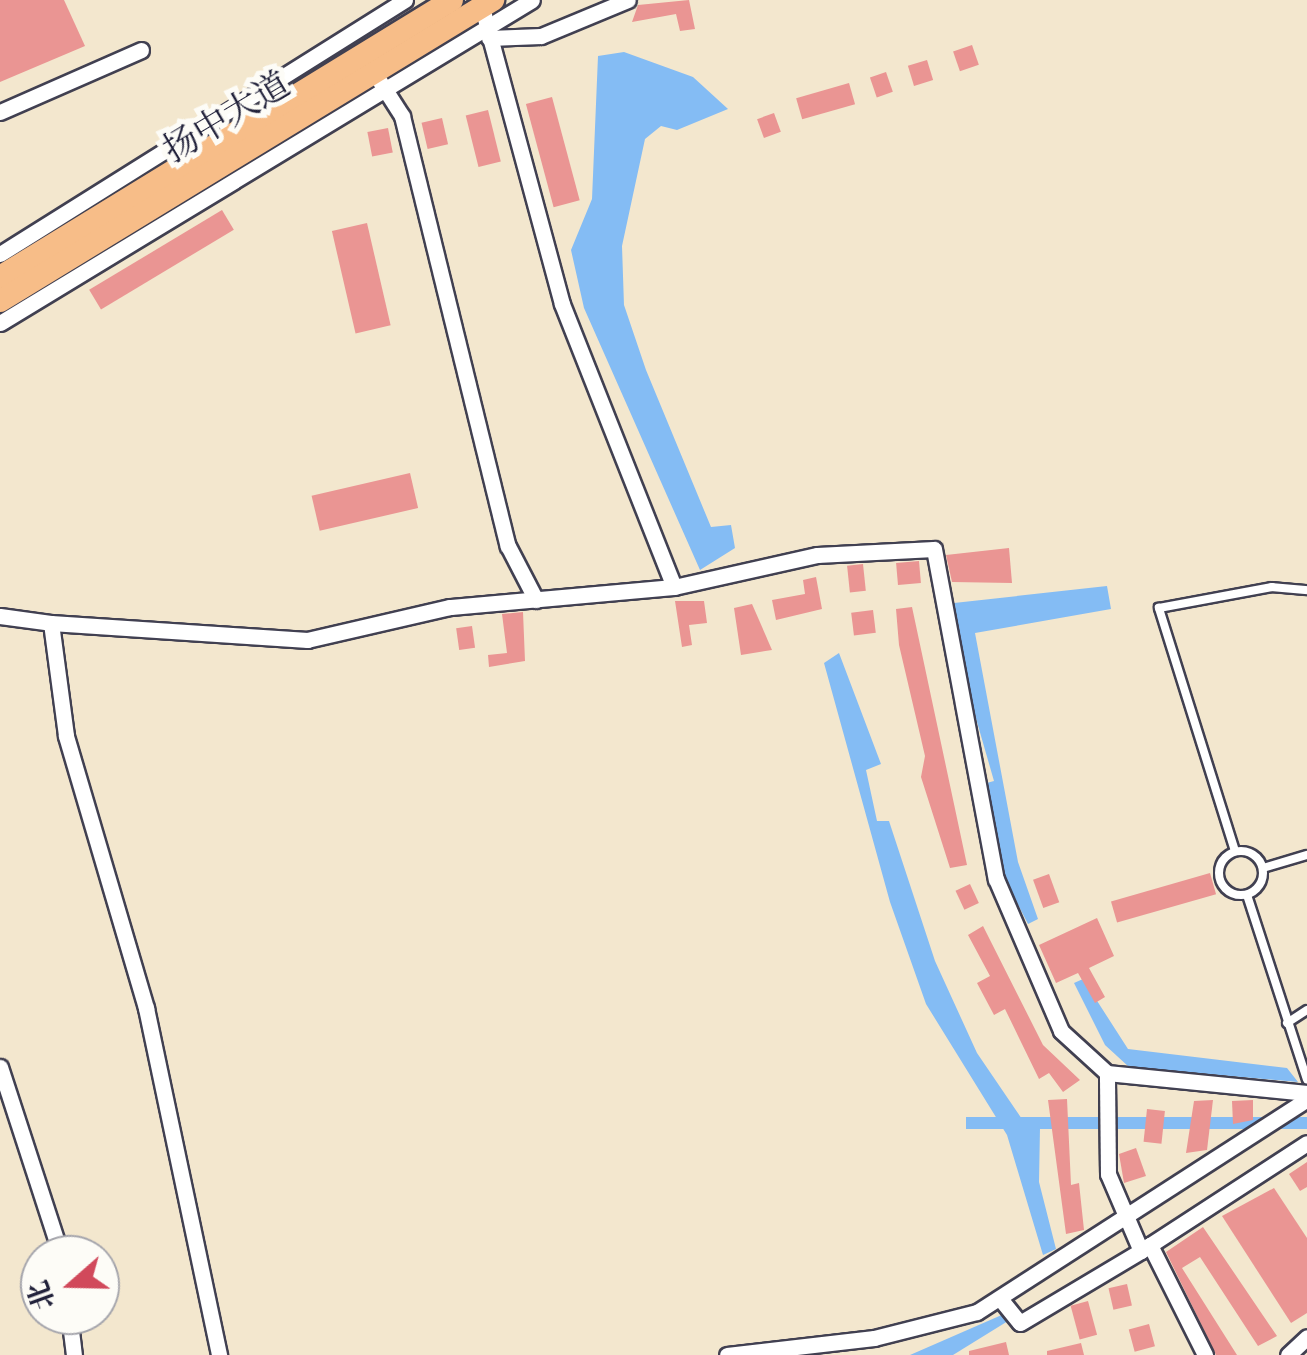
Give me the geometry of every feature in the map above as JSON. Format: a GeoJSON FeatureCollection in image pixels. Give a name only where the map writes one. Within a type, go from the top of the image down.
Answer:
{"type":"FeatureCollection","features":[{"type":"Feature","properties":{"kind":"main road","name":"扬中大道"},"geometry":{"type":"LineString","coordinates":[[0,301],[7,264],[452,0]]}},
{"type":"Feature","properties":{"kind":"main road","name":"扬中大道"},"geometry":{"type":"LineString","coordinates":[[7,264],[380,80],[486,14]]}},
{"type":"Feature","properties":{"kind":"street"},"geometry":{"type":"LineString","coordinates":[[7,264],[405,0]]}},
{"type":"Feature","properties":{"kind":"street"},"geometry":{"type":"LineString","coordinates":[[486,14],[532,0]]}},
{"type":"Feature","properties":{"kind":"street"},"geometry":{"type":"LineString","coordinates":[[486,14],[541,36],[628,0]]}},
{"type":"Feature","properties":{"kind":"street"},"geometry":{"type":"LineString","coordinates":[[486,14],[580,360],[674,586]]}},
{"type":"Feature","properties":{"kind":"street"},"geometry":{"type":"LineString","coordinates":[[0,112],[142,50]]}},
{"type":"Feature","properties":{"kind":"street"},"geometry":{"type":"LineString","coordinates":[[0,324],[380,80],[402,116],[508,546],[536,600]]}},
{"type":"Feature","properties":{"kind":"street"},"geometry":{"type":"LineString","coordinates":[[0,616],[51,623],[308,640],[450,607],[674,586],[817,556],[934,548],[996,879],[1062,1031],[1107,1072],[1307,1096]]}},
{"type":"Feature","properties":{"kind":"street"},"geometry":{"type":"LineString","coordinates":[[51,623],[66,736],[146,1008],[220,1355]]}},
{"type":"Feature","properties":{"kind":"street"},"geometry":{"type":"LineString","coordinates":[[0,1068],[54,1235]]}},
{"type":"Feature","properties":{"kind":"street"},"geometry":{"type":"LineString","coordinates":[[1107,1072],[1103,1129],[1124,1222],[1143,1247],[1205,1355]]}},
{"type":"Feature","properties":{"kind":"street"},"geometry":{"type":"LineString","coordinates":[[727,1355],[876,1347],[1002,1301],[1307,1096]]}},
{"type":"Feature","properties":{"kind":"street"},"geometry":{"type":"LineString","coordinates":[[1002,1301],[1020,1323],[1307,1143]]}},
{"type":"Feature","properties":{"kind":"street"},"geometry":{"type":"LineString","coordinates":[[1288,1355],[1307,1337]]}},
{"type":"Feature","properties":{"kind":"lane"},"geometry":{"type":"LineString","coordinates":[[1263,868],[1235,851],[1159,608],[1272,587],[1307,590]]}},
{"type":"Feature","properties":{"kind":"lane"},"geometry":{"type":"LineString","coordinates":[[1235,851],[1219,879],[1248,895],[1307,1080]]}},
{"type":"Feature","properties":{"kind":"lane"},"geometry":{"type":"LineString","coordinates":[[1248,895],[1263,868],[1307,855]]}},
{"type":"Feature","properties":{"kind":"lane"},"geometry":{"type":"LineString","coordinates":[[1288,1023],[1307,1010]]}},
{"type":"Feature","properties":{"kind":"water"},"geometry":{"type":"Polygon","coordinates":[[[624,52],[693,77],[728,109],[677,130],[661,126],[645,139],[622,246],[624,305],[646,370],[711,527],[731,525],[735,548],[700,570],[584,308],[571,250],[592,199],[598,56],[624,52]]]}},
{"type":"Feature","properties":{"kind":"water"},"geometry":{"type":"Polygon","coordinates":[[[1107,586],[1111,609],[975,633],[1018,862],[1038,919],[1028,924],[1000,870],[983,784],[994,781],[960,663],[954,603],[1107,586]]]}},
{"type":"Feature","properties":{"kind":"water"},"geometry":{"type":"Polygon","coordinates":[[[839,653],[881,764],[866,770],[877,821],[889,821],[935,961],[977,1053],[1028,1128],[1040,1128],[1039,1182],[1056,1249],[1043,1255],[1007,1135],[926,1004],[890,902],[824,663],[839,653]]]}},
{"type":"Feature","properties":{"kind":"water"},"geometry":{"type":"Polygon","coordinates":[[[1083,979],[1128,1049],[1287,1068],[1298,1082],[1129,1067],[1105,1045],[1074,983],[1083,979]]]}},
{"type":"Feature","properties":{"kind":"water"},"geometry":{"type":"Polygon","coordinates":[[[966,1117],[1307,1117],[1307,1129],[966,1129],[966,1117]]]}},
{"type":"Feature","properties":{"kind":"water"},"geometry":{"type":"Polygon","coordinates":[[[1004,1314],[1008,1321],[953,1355],[910,1355],[1004,1314]]]}},
{"type":"Feature","properties":{"kind":"building"},"geometry":{"type":"Polygon","coordinates":[[[0,0],[64,0],[85,46],[0,82],[0,0]]]}},
{"type":"Feature","properties":{"kind":"building"},"geometry":{"type":"Polygon","coordinates":[[[689,0],[695,29],[680,31],[676,14],[632,22],[638,5],[689,0]]]}},
{"type":"Feature","properties":{"kind":"building"},"geometry":{"type":"Polygon","coordinates":[[[972,45],[979,65],[960,71],[953,52],[972,45]]]}},
{"type":"Feature","properties":{"kind":"building"},"geometry":{"type":"Polygon","coordinates":[[[927,60],[933,80],[914,86],[908,66],[927,60]]]}},
{"type":"Feature","properties":{"kind":"building"},"geometry":{"type":"Polygon","coordinates":[[[886,72],[893,92],[877,97],[870,78],[886,72]]]}},
{"type":"Feature","properties":{"kind":"building"},"geometry":{"type":"Polygon","coordinates":[[[849,83],[855,104],[802,119],[796,98],[849,83]]]}},
{"type":"Feature","properties":{"kind":"building"},"geometry":{"type":"Polygon","coordinates":[[[552,97],[580,200],[554,207],[526,104],[552,97]]]}},
{"type":"Feature","properties":{"kind":"building"},"geometry":{"type":"Polygon","coordinates":[[[488,110],[501,161],[479,167],[466,116],[488,110]]]}},
{"type":"Feature","properties":{"kind":"building"},"geometry":{"type":"Polygon","coordinates":[[[774,113],[781,132],[764,138],[757,119],[774,113]]]}},
{"type":"Feature","properties":{"kind":"building"},"geometry":{"type":"Polygon","coordinates":[[[442,118],[448,144],[428,149],[422,123],[442,118]]]}},
{"type":"Feature","properties":{"kind":"building"},"geometry":{"type":"Polygon","coordinates":[[[388,128],[393,153],[372,157],[367,132],[388,128]]]}},
{"type":"Feature","properties":{"kind":"building"},"geometry":{"type":"Polygon","coordinates":[[[222,210],[234,230],[101,310],[89,290],[222,210]]]}},
{"type":"Feature","properties":{"kind":"building"},"geometry":{"type":"Polygon","coordinates":[[[367,223],[391,325],[356,333],[332,231],[367,223]]]}},
{"type":"Feature","properties":{"kind":"building"},"geometry":{"type":"Polygon","coordinates":[[[410,473],[418,508],[320,531],[312,496],[410,473]]]}},
{"type":"Feature","properties":{"kind":"building"},"geometry":{"type":"Polygon","coordinates":[[[1009,548],[1012,583],[952,582],[946,555],[1009,548]]]}},
{"type":"Feature","properties":{"kind":"building"},"geometry":{"type":"Polygon","coordinates":[[[919,561],[921,583],[898,585],[896,563],[919,561]]]}},
{"type":"Feature","properties":{"kind":"building"},"geometry":{"type":"Polygon","coordinates":[[[863,564],[866,591],[850,593],[847,566],[863,564]]]}},
{"type":"Feature","properties":{"kind":"building"},"geometry":{"type":"Polygon","coordinates":[[[816,577],[822,609],[776,620],[772,600],[805,594],[803,580],[816,577]]]}},
{"type":"Feature","properties":{"kind":"building"},"geometry":{"type":"Polygon","coordinates":[[[675,601],[704,601],[707,623],[689,625],[692,645],[682,647],[675,601]]]}},
{"type":"Feature","properties":{"kind":"building"},"geometry":{"type":"Polygon","coordinates":[[[752,604],[772,650],[741,655],[734,608],[752,604]]]}},
{"type":"Feature","properties":{"kind":"building"},"geometry":{"type":"Polygon","coordinates":[[[912,607],[967,865],[950,868],[921,777],[925,756],[899,645],[896,609],[912,607]]]}},
{"type":"Feature","properties":{"kind":"building"},"geometry":{"type":"Polygon","coordinates":[[[873,610],[876,633],[854,636],[851,613],[873,610]]]}},
{"type":"Feature","properties":{"kind":"building"},"geometry":{"type":"Polygon","coordinates":[[[523,612],[525,661],[489,667],[488,655],[507,653],[502,614],[523,612]]]}},
{"type":"Feature","properties":{"kind":"building"},"geometry":{"type":"Polygon","coordinates":[[[472,626],[475,648],[459,650],[456,628],[472,626]]]}},
{"type":"Feature","properties":{"kind":"building"},"geometry":{"type":"Polygon","coordinates":[[[1210,873],[1216,894],[1117,923],[1111,901],[1210,873]]]}},
{"type":"Feature","properties":{"kind":"building"},"geometry":{"type":"Polygon","coordinates":[[[1049,874],[1059,902],[1043,908],[1033,880],[1049,874]]]}},
{"type":"Feature","properties":{"kind":"building"},"geometry":{"type":"Polygon","coordinates":[[[970,884],[979,903],[964,910],[955,891],[970,884]]]}},
{"type":"Feature","properties":{"kind":"building"},"geometry":{"type":"Polygon","coordinates":[[[1097,918],[1114,956],[1089,968],[1105,997],[1095,1003],[1078,973],[1056,983],[1039,945],[1097,918]]]}},
{"type":"Feature","properties":{"kind":"building"},"geometry":{"type":"Polygon","coordinates":[[[983,926],[1043,1045],[1080,1080],[1063,1092],[1049,1073],[1039,1079],[1005,1009],[994,1015],[977,983],[990,976],[968,935],[983,926]]]}},
{"type":"Feature","properties":{"kind":"building"},"geometry":{"type":"Polygon","coordinates":[[[1067,1099],[1071,1185],[1079,1183],[1084,1230],[1066,1234],[1048,1100],[1067,1099]]]}},
{"type":"Feature","properties":{"kind":"building"},"geometry":{"type":"Polygon","coordinates":[[[1213,1100],[1207,1150],[1186,1153],[1194,1101],[1213,1100]]]}},
{"type":"Feature","properties":{"kind":"building"},"geometry":{"type":"Polygon","coordinates":[[[1253,1100],[1253,1120],[1233,1124],[1232,1101],[1253,1100]]]}},
{"type":"Feature","properties":{"kind":"building"},"geometry":{"type":"Polygon","coordinates":[[[1147,1109],[1165,1111],[1161,1144],[1144,1142],[1147,1109]]]}},
{"type":"Feature","properties":{"kind":"building"},"geometry":{"type":"Polygon","coordinates":[[[1136,1148],[1146,1176],[1124,1183],[1119,1154],[1136,1148]]]}},
{"type":"Feature","properties":{"kind":"building"},"geometry":{"type":"Polygon","coordinates":[[[1307,1162],[1307,1187],[1300,1191],[1289,1174],[1307,1162]]]}},
{"type":"Feature","properties":{"kind":"building"},"geometry":{"type":"Polygon","coordinates":[[[1274,1188],[1307,1238],[1307,1313],[1291,1323],[1222,1216],[1274,1188]]]}},
{"type":"Feature","properties":{"kind":"building"},"geometry":{"type":"Polygon","coordinates":[[[1203,1227],[1277,1336],[1258,1346],[1200,1257],[1182,1268],[1237,1355],[1216,1355],[1166,1252],[1203,1227]]]}},
{"type":"Feature","properties":{"kind":"building"},"geometry":{"type":"Polygon","coordinates":[[[1127,1284],[1132,1305],[1113,1310],[1108,1288],[1127,1284]]]}},
{"type":"Feature","properties":{"kind":"building"},"geometry":{"type":"Polygon","coordinates":[[[1088,1301],[1097,1335],[1080,1339],[1071,1306],[1088,1301]]]}},
{"type":"Feature","properties":{"kind":"building"},"geometry":{"type":"Polygon","coordinates":[[[1149,1324],[1155,1346],[1135,1352],[1129,1329],[1149,1324]]]}},
{"type":"Feature","properties":{"kind":"building"},"geometry":{"type":"Polygon","coordinates":[[[1006,1342],[1009,1355],[969,1355],[969,1351],[1006,1342]]]}},
{"type":"Feature","properties":{"kind":"building"},"geometry":{"type":"Polygon","coordinates":[[[1081,1343],[1084,1355],[1047,1355],[1047,1351],[1081,1343]]]}}]}
